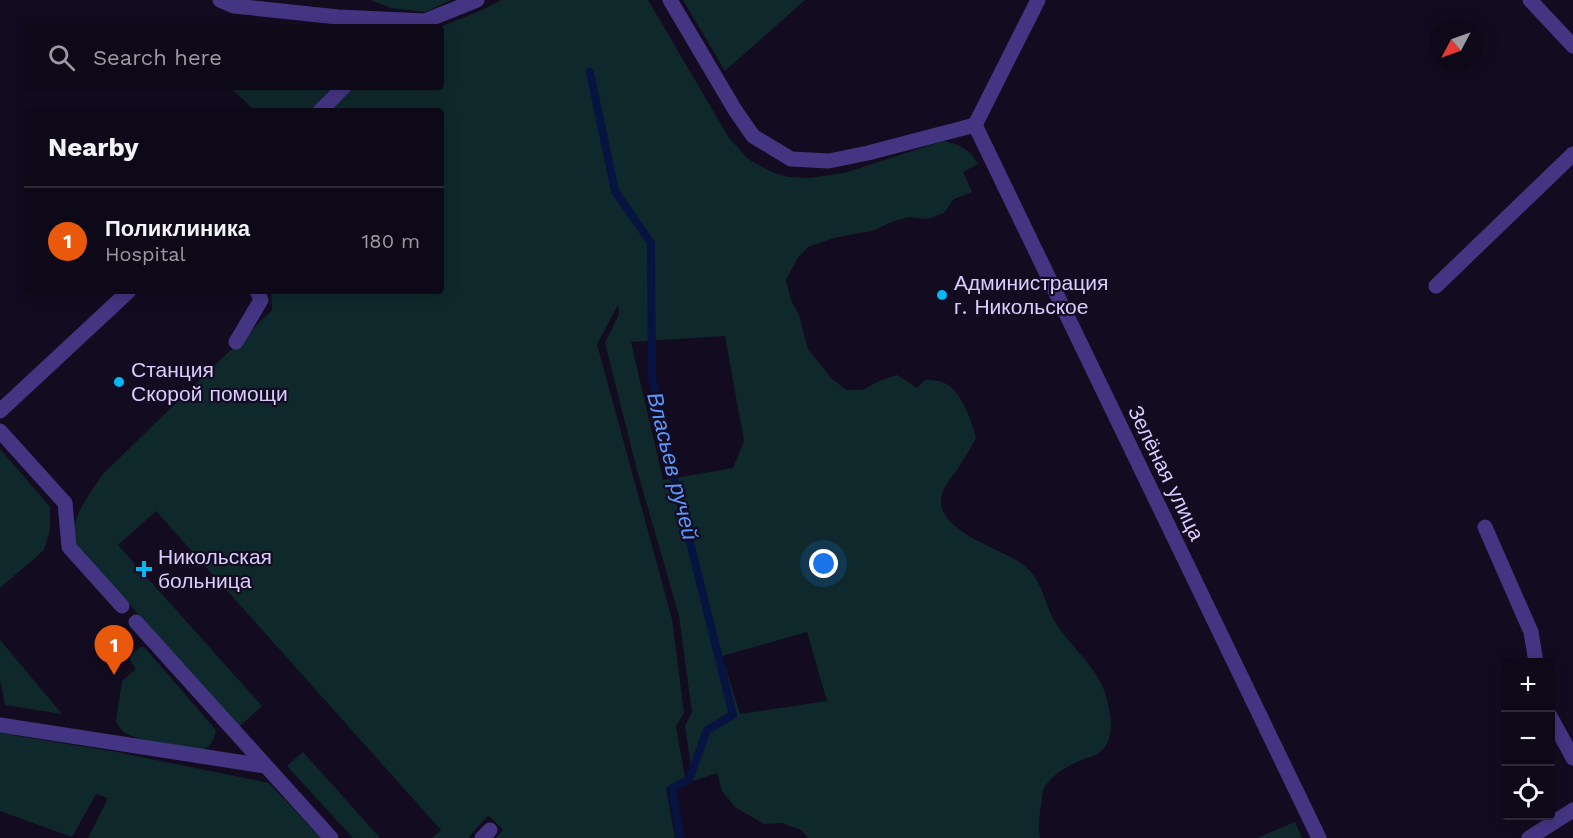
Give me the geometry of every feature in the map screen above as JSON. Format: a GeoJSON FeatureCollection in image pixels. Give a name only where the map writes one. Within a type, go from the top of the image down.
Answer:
{"type":"FeatureCollection","features":[{"type":"Feature","properties":{"kind":"street"},"geometry":{"type":"LineString","coordinates":[[220,0],[234,6],[421,24],[477,0]]}},
{"type":"Feature","properties":{"kind":"street"},"geometry":{"type":"LineString","coordinates":[[670,0],[735,110],[753,135],[791,159],[829,161],[975,125],[1038,0]]}},
{"type":"Feature","properties":{"kind":"street"},"geometry":{"type":"LineString","coordinates":[[1530,0],[1573,46]]}},
{"type":"Feature","properties":{"kind":"street"},"geometry":{"type":"LineString","coordinates":[[323,108],[341,90]]}},
{"type":"Feature","properties":{"kind":"street","name":"Зелёная улица"},"geometry":{"type":"LineString","coordinates":[[975,125],[1319,838]]}},
{"type":"Feature","properties":{"kind":"street"},"geometry":{"type":"LineString","coordinates":[[1436,286],[1573,154]]}},
{"type":"Feature","properties":{"kind":"street"},"geometry":{"type":"LineString","coordinates":[[0,411],[126,294]]}},
{"type":"Feature","properties":{"kind":"street"},"geometry":{"type":"LineString","coordinates":[[236,342],[261,300],[258,294]]}},
{"type":"Feature","properties":{"kind":"street"},"geometry":{"type":"LineString","coordinates":[[0,431],[65,503],[69,547],[122,606]]}},
{"type":"Feature","properties":{"kind":"street"},"geometry":{"type":"LineString","coordinates":[[1485,527],[1531,632],[1535,658]]}},
{"type":"Feature","properties":{"kind":"street"},"geometry":{"type":"LineString","coordinates":[[136,622],[331,838]]}},
{"type":"Feature","properties":{"kind":"street"},"geometry":{"type":"LineString","coordinates":[[1555,724],[1573,758]]}},
{"type":"Feature","properties":{"kind":"street"},"geometry":{"type":"LineString","coordinates":[[0,725],[265,766]]}},
{"type":"Feature","properties":{"kind":"street"},"geometry":{"type":"LineString","coordinates":[[1529,838],[1573,810]]}},
{"type":"Feature","properties":{"kind":"green space"},"geometry":{"type":"Polygon","coordinates":[[[371,0],[451,0],[426,12],[391,8],[371,0]]]}},
{"type":"Feature","properties":{"kind":"green space"},"geometry":{"type":"Polygon","coordinates":[[[501,0],[648,0],[729,138],[748,159],[772,172],[788,177],[809,178],[844,173],[943,141],[963,148],[975,159],[978,164],[963,172],[972,192],[954,199],[944,213],[927,219],[909,217],[875,230],[834,238],[808,247],[797,259],[786,280],[808,349],[831,378],[846,390],[863,390],[897,375],[917,388],[925,380],[942,382],[958,395],[976,438],[943,491],[941,502],[944,513],[961,531],[1029,569],[1039,584],[1057,625],[1099,679],[1110,712],[1109,738],[1106,746],[1098,753],[1067,767],[1047,783],[1043,790],[1040,838],[808,838],[801,830],[782,823],[764,824],[735,807],[722,791],[717,773],[693,781],[685,726],[692,712],[679,616],[637,470],[605,343],[619,314],[618,305],[597,344],[672,619],[684,713],[676,726],[685,778],[666,788],[675,838],[495,838],[503,830],[488,815],[468,838],[432,838],[441,830],[156,511],[118,545],[262,706],[239,727],[80,549],[74,538],[76,520],[103,474],[272,310],[271,294],[444,294],[444,108],[252,108],[233,90],[444,90],[444,25],[501,0]],[[725,336],[631,342],[663,480],[733,468],[744,441],[725,336]],[[807,632],[722,656],[740,714],[827,701],[807,632]]]}},
{"type":"Feature","properties":{"kind":"green space"},"geometry":{"type":"Polygon","coordinates":[[[683,0],[805,0],[725,71],[683,0]]]}},
{"type":"Feature","properties":{"kind":"green space"},"geometry":{"type":"Polygon","coordinates":[[[0,449],[50,507],[50,529],[44,550],[0,588],[0,449]]]}},
{"type":"Feature","properties":{"kind":"green space"},"geometry":{"type":"Polygon","coordinates":[[[0,640],[62,714],[5,705],[0,680],[0,640]]]}},
{"type":"Feature","properties":{"kind":"green space"},"geometry":{"type":"Polygon","coordinates":[[[140,647],[144,647],[216,730],[207,748],[189,749],[130,736],[116,722],[122,681],[136,669],[128,658],[140,647]]]}},
{"type":"Feature","properties":{"kind":"green space"},"geometry":{"type":"Polygon","coordinates":[[[0,733],[117,752],[269,783],[321,838],[88,838],[108,798],[96,794],[72,837],[0,811],[0,733]]]}},
{"type":"Feature","properties":{"kind":"green space"},"geometry":{"type":"Polygon","coordinates":[[[303,752],[380,838],[353,838],[287,766],[303,752]]]}},
{"type":"Feature","properties":{"kind":"green space"},"geometry":{"type":"Polygon","coordinates":[[[1295,822],[1302,838],[1257,838],[1295,822]]]}},
{"type":"Feature","properties":{"kind":"waterway","name":"Власьев ручей"},"geometry":{"type":"LineString","coordinates":[[590,72],[615,191],[651,243],[652,378],[678,494],[733,715],[707,730],[689,780],[672,788],[680,838]]}},
{"type":"Feature","properties":{"kind":"place","name":"Администрация г. Никольское"},"geometry":{"type":"Point","coordinates":[942,295]}},
{"type":"Feature","properties":{"kind":"place","name":"Станция Скорой помощи"},"geometry":{"type":"Point","coordinates":[119,382]}},
{"type":"Feature","properties":{"kind":"place","name":"Никольская больница"},"geometry":{"type":"Point","coordinates":[144,569]}},
{"type":"Feature","properties":{"kind":"place","name":"Поликлиника"},"geometry":{"type":"Point","coordinates":[114,675]}}]}
